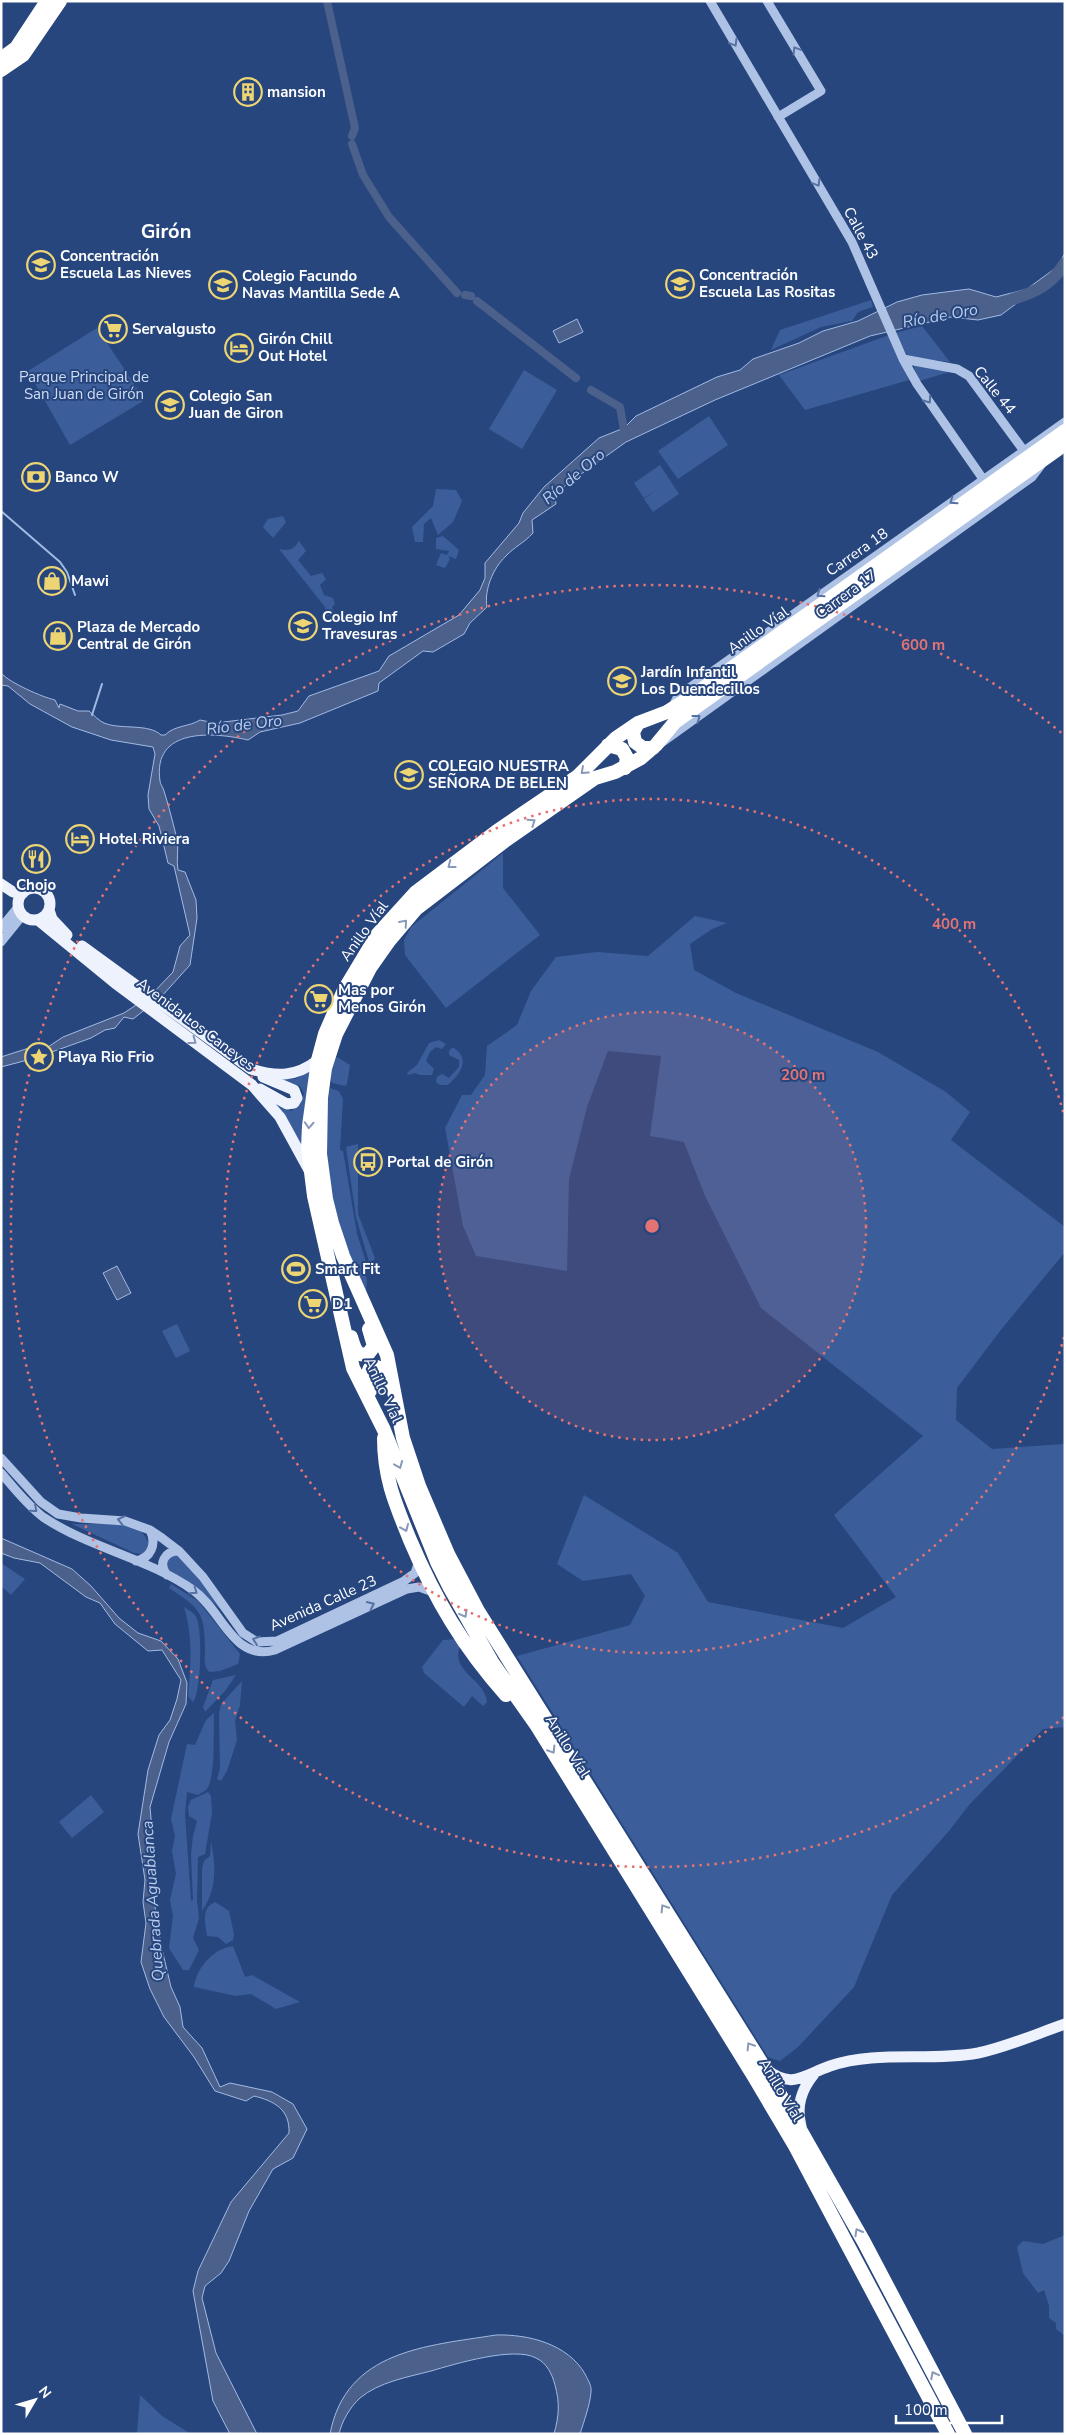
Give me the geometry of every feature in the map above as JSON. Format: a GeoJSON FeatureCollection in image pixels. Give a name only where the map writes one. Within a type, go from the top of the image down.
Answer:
{"type":"FeatureCollection","features":[{"type":"Feature","properties":{"kind":"highway"},"geometry":{"type":"LineString","coordinates":[[1,59],[16,48],[47,1]]}},
{"type":"Feature","properties":{"kind":"highway"},"geometry":{"type":"LineString","coordinates":[[1,70],[23,55],[60,1]]}},
{"type":"Feature","properties":{"kind":"highway","name":"Anillo Víal"},"geometry":{"type":"LineString","coordinates":[[948,2434],[795,2146],[537,1726],[492,1662],[437,1562],[381,1426],[353,1368],[310,1174],[309,1126],[318,1060],[326,1034],[352,976],[377,935],[416,892],[485,840],[578,776],[608,745],[638,723],[672,709],[1065,431]]}},
{"type":"Feature","properties":{"kind":"highway","name":"Anillo Víal"},"geometry":{"type":"LineString","coordinates":[[965,2434],[864,2242],[804,2136],[462,1582],[419,1486],[403,1438],[400,1414],[387,1355],[343,1256],[326,1199],[320,1154],[320,1126],[323,1084],[329,1054],[336,1034],[359,988],[389,941],[424,902],[506,840],[595,778],[625,768],[655,747],[675,722],[1065,444]]}},
{"type":"Feature","properties":{"kind":"highway"},"geometry":{"type":"LineString","coordinates":[[638,723],[633,732],[635,742],[643,748],[655,747]]}},
{"type":"Feature","properties":{"kind":"highway"},"geometry":{"type":"LineString","coordinates":[[608,745],[622,749],[627,758],[625,768]]}},
{"type":"Feature","properties":{"kind":"highway"},"geometry":{"type":"LineString","coordinates":[[337,1297],[355,1349],[359,1353],[366,1355],[371,1352],[374,1346],[357,1290]]}},
{"type":"Feature","properties":{"kind":"highway"},"geometry":{"type":"LineString","coordinates":[[400,1414],[391,1395],[384,1371],[373,1367],[367,1371],[366,1378],[381,1426],[384,1462],[390,1492],[433,1592],[448,1620],[489,1676],[537,1726]]}},
{"type":"Feature","properties":{"kind":"main road"},"geometry":{"type":"LineString","coordinates":[[1,884],[14,892],[23,893],[31,888],[44,891],[49,898],[50,910],[38,920],[27,919],[1,893]]}},
{"type":"Feature","properties":{"kind":"main road"},"geometry":{"type":"LineString","coordinates":[[19,909],[23,893]]}},
{"type":"Feature","properties":{"kind":"main road","name":"Avenida Los Caneyes"},"geometry":{"type":"LineString","coordinates":[[50,910],[52,919],[65,934],[252,1085],[280,1117],[310,1174]]}},
{"type":"Feature","properties":{"kind":"main road","name":"Avenida Los Caneyes"},"geometry":{"type":"LineString","coordinates":[[38,920],[128,986]]}},
{"type":"Feature","properties":{"kind":"main road","name":"Avenida Los Caneyes"},"geometry":{"type":"LineString","coordinates":[[157,1009],[251,1069],[272,1075],[289,1075],[299,1072],[318,1060]]}},
{"type":"Feature","properties":{"kind":"main road"},"geometry":{"type":"LineString","coordinates":[[251,1069],[294,1090],[297,1098],[294,1103],[288,1104],[252,1085]]}},
{"type":"Feature","properties":{"kind":"main road"},"geometry":{"type":"LineString","coordinates":[[763,2067],[773,2074],[790,2080],[799,2080],[836,2064],[978,2053],[1065,2024]]}},
{"type":"Feature","properties":{"kind":"main road"},"geometry":{"type":"LineString","coordinates":[[804,2136],[800,2125],[799,2102],[808,2081],[815,2073]]}},
{"type":"Feature","properties":{"kind":"street","name":"Calle 43"},"geometry":{"type":"LineString","coordinates":[[710,1],[852,242],[866,271],[892,337],[917,384],[983,479]]}},
{"type":"Feature","properties":{"kind":"street"},"geometry":{"type":"LineString","coordinates":[[767,1],[821,91],[778,117]]}},
{"type":"Feature","properties":{"kind":"street","name":"Calle 44"},"geometry":{"type":"LineString","coordinates":[[903,359],[957,369],[969,376],[1024,451]]}},
{"type":"Feature","properties":{"kind":"street","name":"Carrera 18"},"geometry":{"type":"LineString","coordinates":[[672,709],[678,696],[1065,422]]}},
{"type":"Feature","properties":{"kind":"street"},"geometry":{"type":"LineString","coordinates":[[1,928],[19,909]]}},
{"type":"Feature","properties":{"kind":"street"},"geometry":{"type":"LineString","coordinates":[[1,942],[19,909]]}},
{"type":"Feature","properties":{"kind":"street","name":"Avenida Calle 23"},"geometry":{"type":"LineString","coordinates":[[1,1458],[41,1502],[58,1514],[81,1518],[125,1521],[150,1530],[179,1551],[213,1590],[250,1640],[266,1643],[277,1641],[404,1581],[415,1573],[419,1561]]}},
{"type":"Feature","properties":{"kind":"street","name":"Avenida Calle 23"},"geometry":{"type":"LineString","coordinates":[[1,1473],[25,1501],[43,1517],[167,1575],[204,1598],[239,1643],[246,1649],[259,1653],[275,1650],[407,1589],[419,1587],[433,1592]]}},
{"type":"Feature","properties":{"kind":"street"},"geometry":{"type":"LineString","coordinates":[[136,1561],[144,1558],[152,1547],[153,1538],[150,1530]]}},
{"type":"Feature","properties":{"kind":"street"},"geometry":{"type":"LineString","coordinates":[[167,1575],[162,1566],[164,1558],[172,1551],[179,1551]]}},
{"type":"Feature","properties":{"kind":"green space"},"geometry":{"type":"Polygon","coordinates":[[[871,300],[873,307],[858,312],[852,321],[821,327],[771,350],[780,330],[871,300]]]}},
{"type":"Feature","properties":{"kind":"green space"},"geometry":{"type":"Polygon","coordinates":[[[922,326],[950,362],[908,357],[895,333],[922,326]]]}},
{"type":"Feature","properties":{"kind":"green space","name":"Parque Principal de San Juan de Girón"},"geometry":{"type":"Polygon","coordinates":[[[97,328],[145,400],[70,445],[28,371],[97,328]]]}},
{"type":"Feature","properties":{"kind":"green space"},"geometry":{"type":"Polygon","coordinates":[[[889,335],[909,380],[805,410],[779,375],[889,335]]]}},
{"type":"Feature","properties":{"kind":"green space"},"geometry":{"type":"Polygon","coordinates":[[[912,362],[953,371],[919,381],[912,362]]]}},
{"type":"Feature","properties":{"kind":"green space"},"geometry":{"type":"Polygon","coordinates":[[[524,370],[557,390],[522,449],[489,429],[524,370]]]}},
{"type":"Feature","properties":{"kind":"green space"},"geometry":{"type":"Polygon","coordinates":[[[709,416],[728,445],[678,479],[658,451],[709,416]]]}},
{"type":"Feature","properties":{"kind":"green space"},"geometry":{"type":"Polygon","coordinates":[[[660,465],[679,494],[653,512],[644,499],[659,488],[644,498],[634,483],[660,465]]]}},
{"type":"Feature","properties":{"kind":"green space"},"geometry":{"type":"Polygon","coordinates":[[[436,489],[456,490],[462,501],[453,522],[438,535],[431,518],[424,524],[423,542],[415,542],[412,527],[433,506],[436,489]]]}},
{"type":"Feature","properties":{"kind":"green space"},"geometry":{"type":"Polygon","coordinates":[[[283,516],[286,522],[273,538],[263,527],[268,519],[283,516]]]}},
{"type":"Feature","properties":{"kind":"green space"},"geometry":{"type":"Polygon","coordinates":[[[443,536],[459,550],[456,559],[448,556],[450,559],[445,568],[436,565],[441,553],[447,555],[449,551],[436,549],[436,538],[443,536]]]}},
{"type":"Feature","properties":{"kind":"green space"},"geometry":{"type":"Polygon","coordinates":[[[299,541],[306,551],[298,560],[311,576],[322,573],[326,579],[320,585],[324,595],[333,598],[335,604],[332,607],[334,614],[325,617],[325,607],[279,549],[290,549],[299,541]]]}},
{"type":"Feature","properties":{"kind":"green space"},"geometry":{"type":"Polygon","coordinates":[[[503,853],[503,888],[540,935],[446,1008],[405,955],[404,940],[411,927],[503,853]]]}},
{"type":"Feature","properties":{"kind":"green space"},"geometry":{"type":"Polygon","coordinates":[[[695,916],[727,923],[712,929],[690,944],[694,970],[736,993],[878,1052],[946,1092],[970,1112],[951,1140],[1065,1227],[1065,1252],[1000,1331],[957,1388],[956,1420],[992,1449],[1065,1444],[1065,1727],[1043,1729],[969,1805],[949,1831],[892,1895],[854,1987],[798,2047],[780,2061],[768,2057],[517,1656],[630,1625],[645,1596],[631,1574],[583,1581],[557,1564],[584,1495],[678,1553],[708,1602],[843,1628],[896,1597],[834,1515],[923,1436],[761,1308],[705,1196],[684,1142],[650,1136],[661,1056],[608,1051],[587,1107],[569,1179],[567,1271],[476,1256],[463,1226],[445,1128],[462,1095],[471,1095],[485,1075],[487,1046],[517,1025],[531,991],[556,957],[597,952],[648,956],[695,916]]]}},
{"type":"Feature","properties":{"kind":"green space"},"geometry":{"type":"Polygon","coordinates":[[[439,1040],[446,1044],[442,1049],[436,1047],[430,1052],[426,1061],[434,1069],[432,1075],[415,1073],[408,1075],[407,1073],[417,1065],[429,1043],[439,1040]]]}},
{"type":"Feature","properties":{"kind":"green space"},"geometry":{"type":"Polygon","coordinates":[[[452,1048],[462,1057],[462,1067],[448,1085],[440,1085],[436,1082],[437,1077],[442,1074],[449,1078],[459,1067],[459,1060],[449,1055],[449,1051],[452,1048]]]}},
{"type":"Feature","properties":{"kind":"green space"},"geometry":{"type":"Polygon","coordinates":[[[337,1057],[350,1065],[345,1086],[332,1083],[331,1080],[332,1066],[337,1057]]]}},
{"type":"Feature","properties":{"kind":"green space"},"geometry":{"type":"Polygon","coordinates":[[[310,1071],[304,1148],[271,1097],[284,1109],[291,1111],[299,1105],[304,1094],[300,1086],[276,1078],[295,1079],[310,1071]]]}},
{"type":"Feature","properties":{"kind":"green space"},"geometry":{"type":"Polygon","coordinates":[[[330,1088],[339,1091],[343,1099],[340,1150],[343,1151],[357,1234],[368,1268],[364,1269],[367,1279],[366,1296],[360,1284],[338,1218],[329,1176],[325,1134],[330,1088]]]}},
{"type":"Feature","properties":{"kind":"green space"},"geometry":{"type":"Polygon","coordinates":[[[358,1144],[358,1214],[375,1258],[370,1265],[356,1217],[346,1147],[358,1144]]]}},
{"type":"Feature","properties":{"kind":"green space"},"geometry":{"type":"Polygon","coordinates":[[[177,1324],[190,1351],[176,1358],[162,1331],[177,1324]]]}},
{"type":"Feature","properties":{"kind":"green space"},"geometry":{"type":"Polygon","coordinates":[[[72,1524],[121,1525],[137,1529],[141,1531],[149,1544],[143,1554],[134,1553],[72,1524]]]}},
{"type":"Feature","properties":{"kind":"green space"},"geometry":{"type":"Polygon","coordinates":[[[176,1554],[209,1590],[223,1612],[200,1590],[169,1571],[166,1565],[167,1559],[176,1554]]]}},
{"type":"Feature","properties":{"kind":"green space"},"geometry":{"type":"Polygon","coordinates":[[[1,1563],[25,1579],[11,1595],[1,1586],[1,1563]]]}},
{"type":"Feature","properties":{"kind":"green space"},"geometry":{"type":"Polygon","coordinates":[[[171,1584],[198,1601],[240,1654],[238,1664],[220,1671],[209,1672],[205,1664],[205,1637],[202,1619],[194,1606],[169,1588],[171,1584]]]}},
{"type":"Feature","properties":{"kind":"green space"},"geometry":{"type":"Polygon","coordinates":[[[184,1607],[195,1615],[200,1634],[198,1686],[193,1702],[188,1696],[190,1640],[184,1607]]]}},
{"type":"Feature","properties":{"kind":"green space"},"geometry":{"type":"Polygon","coordinates":[[[456,1639],[461,1644],[458,1654],[459,1661],[484,1693],[487,1702],[483,1706],[472,1696],[464,1707],[424,1673],[422,1667],[443,1640],[456,1639]]]}},
{"type":"Feature","properties":{"kind":"green space"},"geometry":{"type":"Polygon","coordinates":[[[236,1675],[225,1691],[205,1712],[203,1707],[213,1680],[236,1675]]]}},
{"type":"Feature","properties":{"kind":"green space"},"geometry":{"type":"Polygon","coordinates":[[[242,1681],[240,1705],[235,1721],[237,1740],[227,1771],[221,1781],[217,1779],[220,1769],[219,1713],[221,1704],[242,1681]]]}},
{"type":"Feature","properties":{"kind":"green space"},"geometry":{"type":"Polygon","coordinates":[[[214,1713],[213,1763],[210,1783],[207,1789],[198,1795],[187,1792],[185,1814],[191,1901],[193,1900],[191,1854],[197,1821],[189,1816],[188,1807],[191,1800],[208,1792],[211,1796],[212,1813],[205,1854],[198,1857],[197,1901],[199,1918],[193,1938],[199,1950],[189,1970],[183,1970],[169,1948],[173,1916],[170,1900],[176,1874],[172,1851],[175,1836],[171,1819],[187,1744],[195,1745],[206,1720],[214,1713]]]}},
{"type":"Feature","properties":{"kind":"green space"},"geometry":{"type":"Polygon","coordinates":[[[91,1795],[104,1812],[72,1838],[59,1822],[91,1795]]]}},
{"type":"Feature","properties":{"kind":"green space"},"geometry":{"type":"Polygon","coordinates":[[[211,1842],[214,1860],[213,1886],[202,1911],[202,1868],[204,1861],[210,1856],[211,1842]]]}},
{"type":"Feature","properties":{"kind":"green space"},"geometry":{"type":"Polygon","coordinates":[[[215,1902],[229,1911],[234,1934],[233,1940],[226,1944],[218,1937],[207,1936],[205,1916],[208,1908],[215,1902]]]}},
{"type":"Feature","properties":{"kind":"green space"},"geometry":{"type":"Polygon","coordinates":[[[233,1946],[245,1977],[252,1975],[300,2002],[276,2009],[251,1994],[236,1996],[194,1987],[202,1966],[207,1960],[219,1951],[233,1946]]]}},
{"type":"Feature","properties":{"kind":"green space"},"geometry":{"type":"Polygon","coordinates":[[[1065,2235],[1065,2336],[1056,2329],[1056,2323],[1049,2318],[1049,2306],[1044,2290],[1038,2293],[1023,2273],[1017,2247],[1023,2241],[1043,2244],[1065,2235]]]}},
{"type":"Feature","properties":{"kind":"green space"},"geometry":{"type":"Polygon","coordinates":[[[140,2395],[162,2416],[191,2434],[137,2434],[140,2395]]]}},
{"type":"Feature","properties":{"kind":"water"},"geometry":{"type":"Polygon","coordinates":[[[1065,253],[1065,267],[1001,315],[978,320],[951,317],[870,336],[715,400],[626,442],[567,484],[555,496],[556,504],[532,520],[533,533],[501,561],[490,580],[486,600],[487,607],[470,623],[464,634],[433,652],[423,651],[379,683],[378,691],[300,723],[260,732],[248,740],[219,735],[203,735],[188,737],[175,742],[166,751],[160,763],[160,783],[164,790],[177,839],[178,870],[185,872],[196,900],[197,918],[190,965],[161,997],[133,1019],[124,1017],[115,1028],[105,1030],[91,1038],[35,1058],[1,1067],[1,1057],[32,1047],[48,1047],[63,1037],[124,1013],[151,995],[173,972],[180,946],[190,935],[174,866],[168,863],[159,826],[149,809],[148,795],[155,754],[153,747],[111,740],[72,727],[30,704],[8,686],[1,685],[1,673],[11,681],[27,689],[55,700],[59,708],[60,704],[78,711],[89,711],[104,723],[149,729],[161,735],[200,720],[215,723],[282,715],[298,711],[309,696],[379,671],[389,656],[459,615],[480,590],[485,578],[485,563],[519,523],[523,513],[544,487],[599,438],[624,428],[636,416],[717,377],[740,370],[753,359],[799,343],[823,331],[858,321],[897,302],[922,295],[969,289],[996,297],[1027,289],[1057,267],[1065,253]]]}},
{"type":"Feature","properties":{"kind":"water"},"geometry":{"type":"Polygon","coordinates":[[[577,319],[583,332],[559,343],[553,331],[577,319]]]}},
{"type":"Feature","properties":{"kind":"water"},"geometry":{"type":"Polygon","coordinates":[[[117,1266],[131,1293],[117,1300],[103,1273],[117,1266]]]}},
{"type":"Feature","properties":{"kind":"water","name":"Quebrada Aguablanca"},"geometry":{"type":"Polygon","coordinates":[[[1,1538],[72,1569],[91,1586],[119,1618],[138,1633],[161,1641],[178,1659],[187,1683],[186,1704],[169,1742],[150,1807],[157,1888],[154,1900],[161,1945],[171,1987],[180,2007],[183,2027],[202,2048],[220,2087],[230,2083],[272,2092],[293,2104],[307,2129],[293,2158],[273,2169],[249,2211],[229,2261],[221,2273],[205,2286],[202,2298],[216,2353],[257,2434],[230,2434],[213,2401],[193,2291],[198,2271],[231,2202],[289,2133],[289,2125],[284,2112],[268,2101],[254,2096],[246,2101],[215,2091],[194,2057],[164,2017],[150,1989],[141,1962],[146,1923],[143,1902],[145,1880],[138,1834],[148,1770],[159,1735],[170,1720],[181,1680],[162,1650],[148,1651],[115,1624],[100,1603],[86,1597],[40,1563],[14,1558],[1,1553],[1,1538]]]}},
{"type":"Feature","properties":{"kind":"water"},"geometry":{"type":"Polygon","coordinates":[[[496,2335],[521,2336],[546,2343],[558,2348],[578,2364],[587,2378],[591,2390],[580,2434],[554,2434],[558,2404],[557,2392],[551,2373],[536,2358],[514,2354],[484,2357],[385,2384],[360,2398],[347,2414],[339,2434],[330,2434],[339,2406],[353,2385],[371,2369],[393,2357],[417,2349],[496,2335]]]}},
{"type":"Feature","properties":{"kind":"waterway"},"geometry":{"type":"LineString","coordinates":[[327,1],[355,128],[352,136]]}},
{"type":"Feature","properties":{"kind":"waterway"},"geometry":{"type":"LineString","coordinates":[[352,144],[363,175],[389,217],[457,293]]}},
{"type":"Feature","properties":{"kind":"waterway","name":"Río de Oro"},"geometry":{"type":"LineString","coordinates":[[1013,299],[1049,282],[1065,263]]}},
{"type":"Feature","properties":{"kind":"waterway"},"geometry":{"type":"LineString","coordinates":[[465,295],[471,296]]}},
{"type":"Feature","properties":{"kind":"waterway"},"geometry":{"type":"LineString","coordinates":[[477,301],[576,378]]}},
{"type":"Feature","properties":{"kind":"waterway"},"geometry":{"type":"LineString","coordinates":[[591,390],[620,407],[625,436]]}},
{"type":"Feature","properties":{"kind":"waterway"},"geometry":{"type":"LineString","coordinates":[[1,511],[60,562],[67,572],[75,595]]}},
{"type":"Feature","properties":{"kind":"waterway"},"geometry":{"type":"LineString","coordinates":[[92,715],[102,684]]}},
{"type":"Feature","properties":{"kind":"place","name":"mansion"},"geometry":{"type":"Point","coordinates":[248,92]}},
{"type":"Feature","properties":{"kind":"place","name":"Concentración Escuela Las Nieves"},"geometry":{"type":"Point","coordinates":[41,265]}},
{"type":"Feature","properties":{"kind":"place","name":"Concentración Escuela Las Rositas"},"geometry":{"type":"Point","coordinates":[680,284]}},
{"type":"Feature","properties":{"kind":"place","name":"Colegio Facundo Navas Mantilla Sede A"},"geometry":{"type":"Point","coordinates":[223,285]}},
{"type":"Feature","properties":{"kind":"place","name":"Servalgusto"},"geometry":{"type":"Point","coordinates":[113,329]}},
{"type":"Feature","properties":{"kind":"place","name":"Girón Chill Out Hotel"},"geometry":{"type":"Point","coordinates":[239,348]}},
{"type":"Feature","properties":{"kind":"place","name":"Colegio San Juan de Giron"},"geometry":{"type":"Point","coordinates":[170,405]}},
{"type":"Feature","properties":{"kind":"place","name":"Banco W"},"geometry":{"type":"Point","coordinates":[36,477]}},
{"type":"Feature","properties":{"kind":"place","name":"Mawi"},"geometry":{"type":"Point","coordinates":[52,581]}},
{"type":"Feature","properties":{"kind":"place","name":"Colegio Inf Travesuras"},"geometry":{"type":"Point","coordinates":[303,626]}},
{"type":"Feature","properties":{"kind":"place","name":"Plaza de Mercado Central de Girón"},"geometry":{"type":"Point","coordinates":[58,636]}},
{"type":"Feature","properties":{"kind":"place","name":"Jardín Infantil Los Duendecillos"},"geometry":{"type":"Point","coordinates":[622,681]}},
{"type":"Feature","properties":{"kind":"place","name":"COLEGIO NUESTRA SEÑORA DE BELEN"},"geometry":{"type":"Point","coordinates":[409,775]}},
{"type":"Feature","properties":{"kind":"place","name":"Hotel Riviera"},"geometry":{"type":"Point","coordinates":[80,839]}},
{"type":"Feature","properties":{"kind":"place","name":"Chojo"},"geometry":{"type":"Point","coordinates":[36,859]}},
{"type":"Feature","properties":{"kind":"place","name":"Mas por Menos Girón"},"geometry":{"type":"Point","coordinates":[319,999]}},
{"type":"Feature","properties":{"kind":"place","name":"Playa Rio Frio"},"geometry":{"type":"Point","coordinates":[39,1057]}},
{"type":"Feature","properties":{"kind":"place","name":"Portal de Girón"},"geometry":{"type":"Point","coordinates":[368,1162]}},
{"type":"Feature","properties":{"kind":"place","name":"Smart Fit"},"geometry":{"type":"Point","coordinates":[296,1269]}},
{"type":"Feature","properties":{"kind":"place","name":"D1"},"geometry":{"type":"Point","coordinates":[313,1304]}},
{"type":"Feature","properties":{"kind":"district","name":"Girón"},"geometry":{"type":"Point","coordinates":[166,231]}}]}
